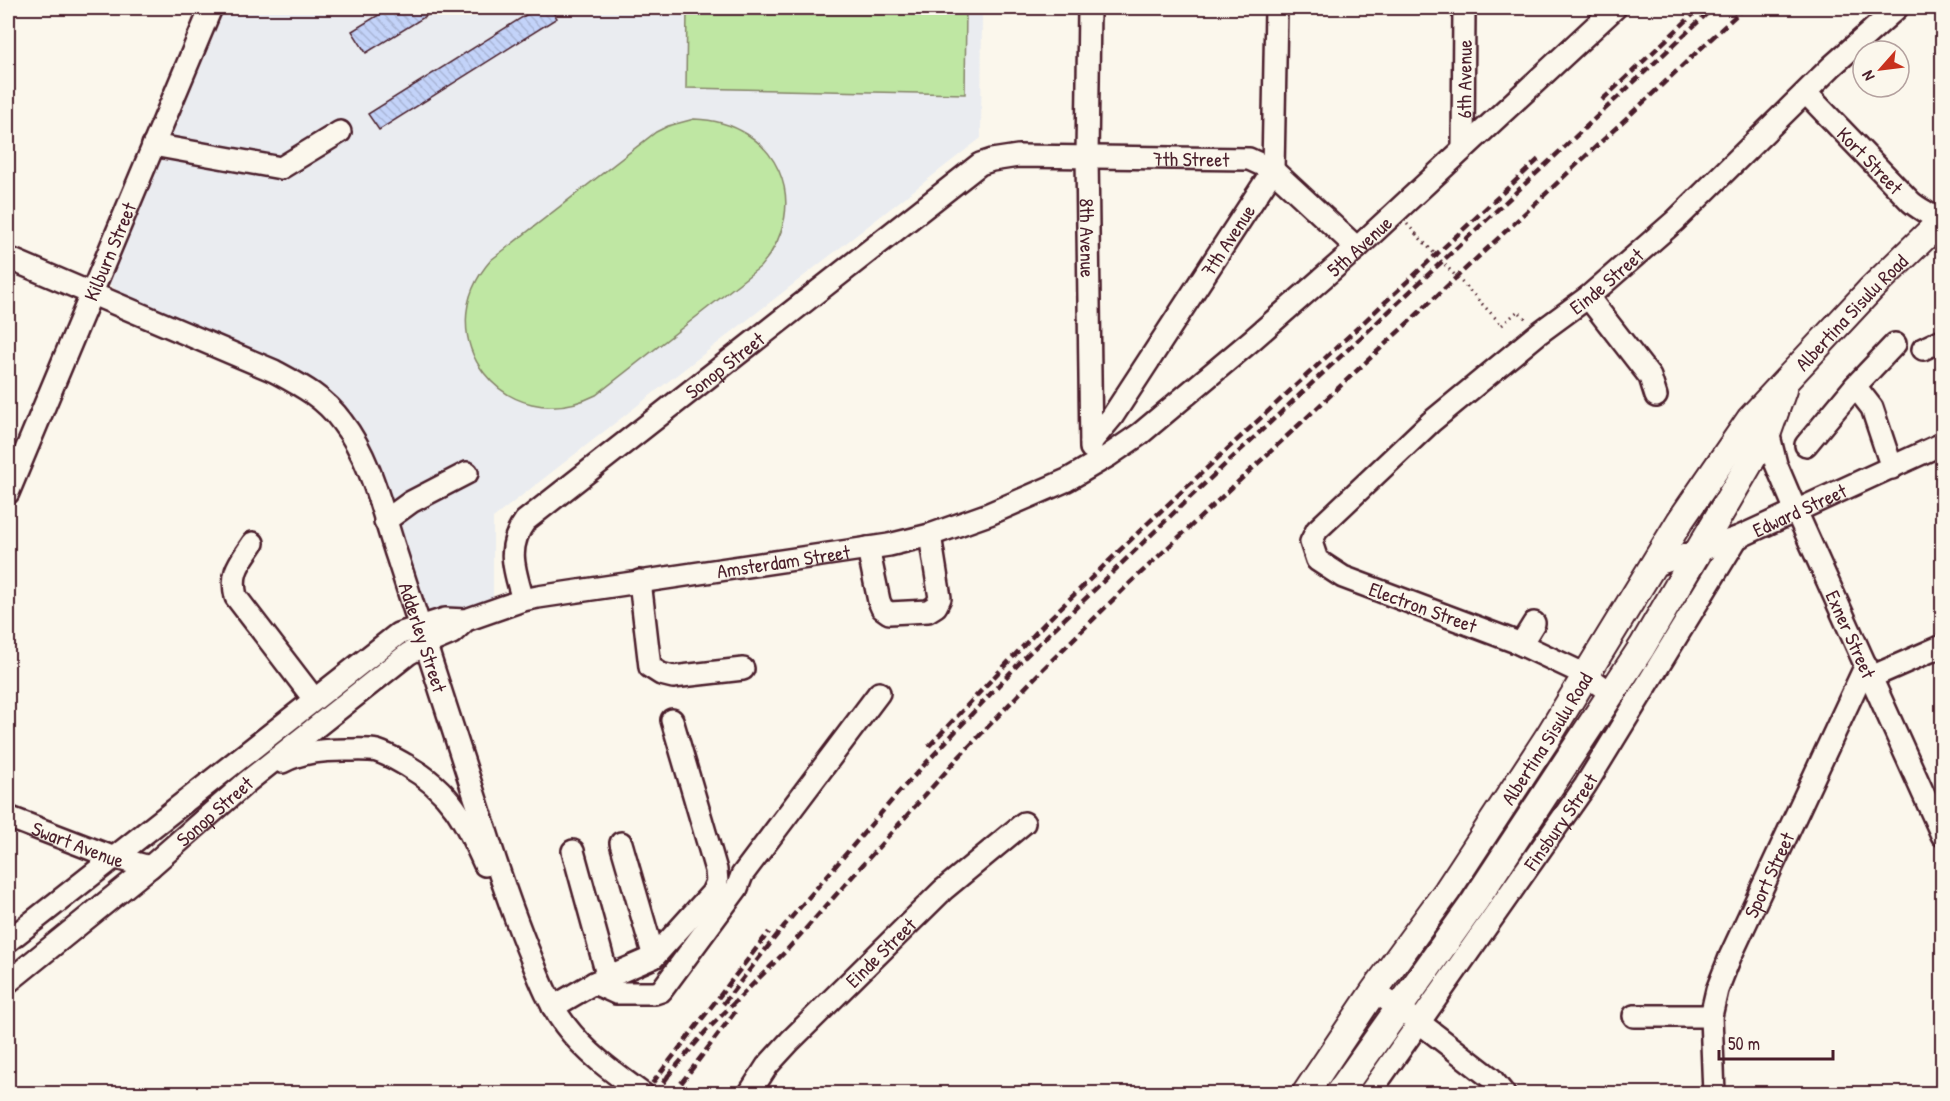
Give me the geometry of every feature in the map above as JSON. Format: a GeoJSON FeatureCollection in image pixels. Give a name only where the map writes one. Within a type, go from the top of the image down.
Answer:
{"type":"FeatureCollection","features":[{"type":"Feature","properties":{"kind":"main road","name":"Albertina Sisulu Road"},"geometry":{"type":"LineString","coordinates":[[1305,1094],[1374,991],[1453,882],[1548,737],[1680,521],[1750,419],[1871,289],[1942,222]]}},
{"type":"Feature","properties":{"kind":"main road","name":"Albertina Sisulu Road"},"geometry":{"type":"LineString","coordinates":[[1338,1094],[1495,871],[1612,694],[1699,552],[1752,455],[1768,432],[1786,381]]}},
{"type":"Feature","properties":{"kind":"street","name":"Kilburn Street"},"geometry":{"type":"LineString","coordinates":[[8,493],[211,8]]}},
{"type":"Feature","properties":{"kind":"street","name":"8th Avenue"},"geometry":{"type":"LineString","coordinates":[[1089,8],[1087,156],[1090,467]]}},
{"type":"Feature","properties":{"kind":"street"},"geometry":{"type":"LineString","coordinates":[[1273,170],[1276,8]]}},
{"type":"Feature","properties":{"kind":"street","name":"6th Avenue"},"geometry":{"type":"LineString","coordinates":[[1463,149],[1464,8]]}},
{"type":"Feature","properties":{"kind":"street","name":"5th Avenue"},"geometry":{"type":"LineString","coordinates":[[1090,467],[1140,434],[1161,417],[1357,248],[1615,8]]}},
{"type":"Feature","properties":{"kind":"street","name":"Einde Street"},"geometry":{"type":"LineString","coordinates":[[1311,548],[1311,542],[1317,530],[1431,422],[1539,333],[1588,297],[1675,221],[1892,9]]}},
{"type":"Feature","properties":{"kind":"street","name":"Kort Street"},"geometry":{"type":"LineString","coordinates":[[1806,93],[1921,212],[1942,222]]}},
{"type":"Feature","properties":{"kind":"street"},"geometry":{"type":"LineString","coordinates":[[153,145],[281,168],[340,132]]}},
{"type":"Feature","properties":{"kind":"street","name":"7th Street"},"geometry":{"type":"LineString","coordinates":[[992,160],[1018,156],[1249,159],[1273,170],[1357,248]]}},
{"type":"Feature","properties":{"kind":"street","name":"Sonop Street"},"geometry":{"type":"LineString","coordinates":[[523,600],[514,565],[513,547],[515,538],[525,521],[974,168],[992,160]]}},
{"type":"Feature","properties":{"kind":"street","name":"7th Avenue"},"geometry":{"type":"LineString","coordinates":[[1091,442],[1112,417],[1273,170]]}},
{"type":"Feature","properties":{"kind":"street","name":"Adderley Street"},"geometry":{"type":"LineString","coordinates":[[8,258],[274,371],[309,390],[327,403],[352,436],[361,454],[423,634],[513,915],[550,1002],[564,1024],[600,1063],[643,1094]]}},
{"type":"Feature","properties":{"kind":"street"},"geometry":{"type":"LineString","coordinates":[[1588,297],[1650,377],[1656,396]]}},
{"type":"Feature","properties":{"kind":"street"},"geometry":{"type":"LineString","coordinates":[[1923,349],[1942,340]]}},
{"type":"Feature","properties":{"kind":"street"},"geometry":{"type":"LineString","coordinates":[[1806,445],[1855,386],[1895,344]]}},
{"type":"Feature","properties":{"kind":"street"},"geometry":{"type":"LineString","coordinates":[[1855,386],[1872,408],[1892,468]]}},
{"type":"Feature","properties":{"kind":"street","name":"Exner Street"},"geometry":{"type":"LineString","coordinates":[[1768,432],[1776,464],[1796,511],[1942,834]]}},
{"type":"Feature","properties":{"kind":"street","name":"Edward Street"},"geometry":{"type":"LineString","coordinates":[[1652,566],[1737,538],[1942,444]]}},
{"type":"Feature","properties":{"kind":"street","name":"Amsterdam Street"},"geometry":{"type":"LineString","coordinates":[[423,634],[452,633],[466,620],[523,600],[868,548],[930,535],[989,514],[1067,480],[1090,467]]}},
{"type":"Feature","properties":{"kind":"street"},"geometry":{"type":"LineString","coordinates":[[385,520],[411,502],[467,473]]}},
{"type":"Feature","properties":{"kind":"street"},"geometry":{"type":"LineString","coordinates":[[868,548],[882,608],[889,614],[928,611],[936,606],[940,598],[930,535]]}},
{"type":"Feature","properties":{"kind":"street","name":"Finsbury Street"},"geometry":{"type":"LineString","coordinates":[[1369,1094],[1585,786],[1737,538]]}},
{"type":"Feature","properties":{"kind":"street"},"geometry":{"type":"LineString","coordinates":[[253,543],[234,571],[232,583],[236,597],[314,699]]}},
{"type":"Feature","properties":{"kind":"street","name":"Electron Street"},"geometry":{"type":"LineString","coordinates":[[1311,548],[1317,560],[1342,577],[1521,644],[1586,675],[1612,694]]}},
{"type":"Feature","properties":{"kind":"street"},"geometry":{"type":"LineString","coordinates":[[640,581],[650,667],[661,674],[673,677],[743,669]]}},
{"type":"Feature","properties":{"kind":"street"},"geometry":{"type":"LineString","coordinates":[[1521,644],[1534,622]]}},
{"type":"Feature","properties":{"kind":"street","name":"Sonop Street"},"geometry":{"type":"LineString","coordinates":[[8,941],[398,634],[423,634]]}},
{"type":"Feature","properties":{"kind":"street","name":"Sonop Street"},"geometry":{"type":"LineString","coordinates":[[8,982],[150,867],[248,781],[408,654],[423,634]]}},
{"type":"Feature","properties":{"kind":"street"},"geometry":{"type":"LineString","coordinates":[[1868,671],[1942,646]]}},
{"type":"Feature","properties":{"kind":"street","name":"Sport Street"},"geometry":{"type":"LineString","coordinates":[[1714,1094],[1711,1016],[1717,990],[1730,957],[1868,671]]}},
{"type":"Feature","properties":{"kind":"street"},"geometry":{"type":"LineString","coordinates":[[573,851],[601,981],[616,993],[661,991],[737,888],[742,875],[879,693]]}},
{"type":"Feature","properties":{"kind":"street"},"geometry":{"type":"LineString","coordinates":[[248,781],[299,754],[312,751],[352,750],[377,751],[394,758],[436,785],[469,829],[514,938],[550,1002],[654,957],[712,893],[717,882],[716,870],[672,720]]}},
{"type":"Feature","properties":{"kind":"street","name":"Swart Avenue"},"geometry":{"type":"LineString","coordinates":[[8,817],[112,857],[150,867]]}},
{"type":"Feature","properties":{"kind":"street","name":"Einde Street"},"geometry":{"type":"LineString","coordinates":[[749,1094],[768,1066],[790,1041],[943,890],[1024,823]]}},
{"type":"Feature","properties":{"kind":"street"},"geometry":{"type":"LineString","coordinates":[[621,843],[654,957]]}},
{"type":"Feature","properties":{"kind":"street"},"geometry":{"type":"LineString","coordinates":[[1374,991],[1491,1078],[1504,1094]]}},
{"type":"Feature","properties":{"kind":"street"},"geometry":{"type":"LineString","coordinates":[[1634,1016],[1711,1016]]}},
{"type":"Feature","properties":{"kind":"path"},"geometry":{"type":"LineString","coordinates":[[1407,225],[1502,325],[1518,311]]}},
{"type":"Feature","properties":{"kind":"shaded area"},"geometry":{"type":"Polygon","coordinates":[[[225,8],[982,8],[981,138],[493,518],[493,600],[430,628],[332,397],[120,293],[109,284],[225,8]]]}},
{"type":"Feature","properties":{"kind":"green space"},"geometry":{"type":"Polygon","coordinates":[[[687,8],[966,8],[965,94],[686,88],[687,8]]]}},
{"type":"Feature","properties":{"kind":"green space"},"geometry":{"type":"Polygon","coordinates":[[[694,119],[723,123],[747,134],[766,150],[779,170],[785,193],[785,218],[776,243],[760,267],[596,395],[563,406],[532,404],[505,393],[484,373],[471,348],[466,320],[473,290],[491,260],[656,132],[694,119]]]}},
{"type":"Feature","properties":{"kind":"building"},"geometry":{"type":"Polygon","coordinates":[[[390,8],[439,8],[366,53],[352,31],[390,8]]]}},
{"type":"Feature","properties":{"kind":"building"},"geometry":{"type":"Polygon","coordinates":[[[537,8],[550,8],[557,18],[379,130],[368,114],[537,8]]]}},
{"type":"Feature","properties":{"kind":"railway"},"geometry":{"type":"LineString","coordinates":[[723,1004],[784,926],[899,792],[1023,659],[1184,503],[1713,8]]}},
{"type":"Feature","properties":{"kind":"railway"},"geometry":{"type":"LineString","coordinates":[[667,1077],[706,1031],[785,952],[958,758],[1042,670],[1129,584],[1744,8]]}},
{"type":"Feature","properties":{"kind":"railway"},"geometry":{"type":"LineString","coordinates":[[1602,100],[1698,10]]}},
{"type":"Feature","properties":{"kind":"railway"},"geometry":{"type":"LineString","coordinates":[[929,746],[1045,623],[1148,523],[1541,157]]}},
{"type":"Feature","properties":{"kind":"railway"},"geometry":{"type":"LineString","coordinates":[[644,1094],[769,932]]}},
{"type":"Feature","properties":{"kind":"railway"},"geometry":{"type":"LineString","coordinates":[[673,1094],[735,1012]]}},
{"type":"Feature","properties":{"kind":"railway"},"geometry":{"type":"LineString","coordinates":[[655,1094],[672,1071]]}}]}
